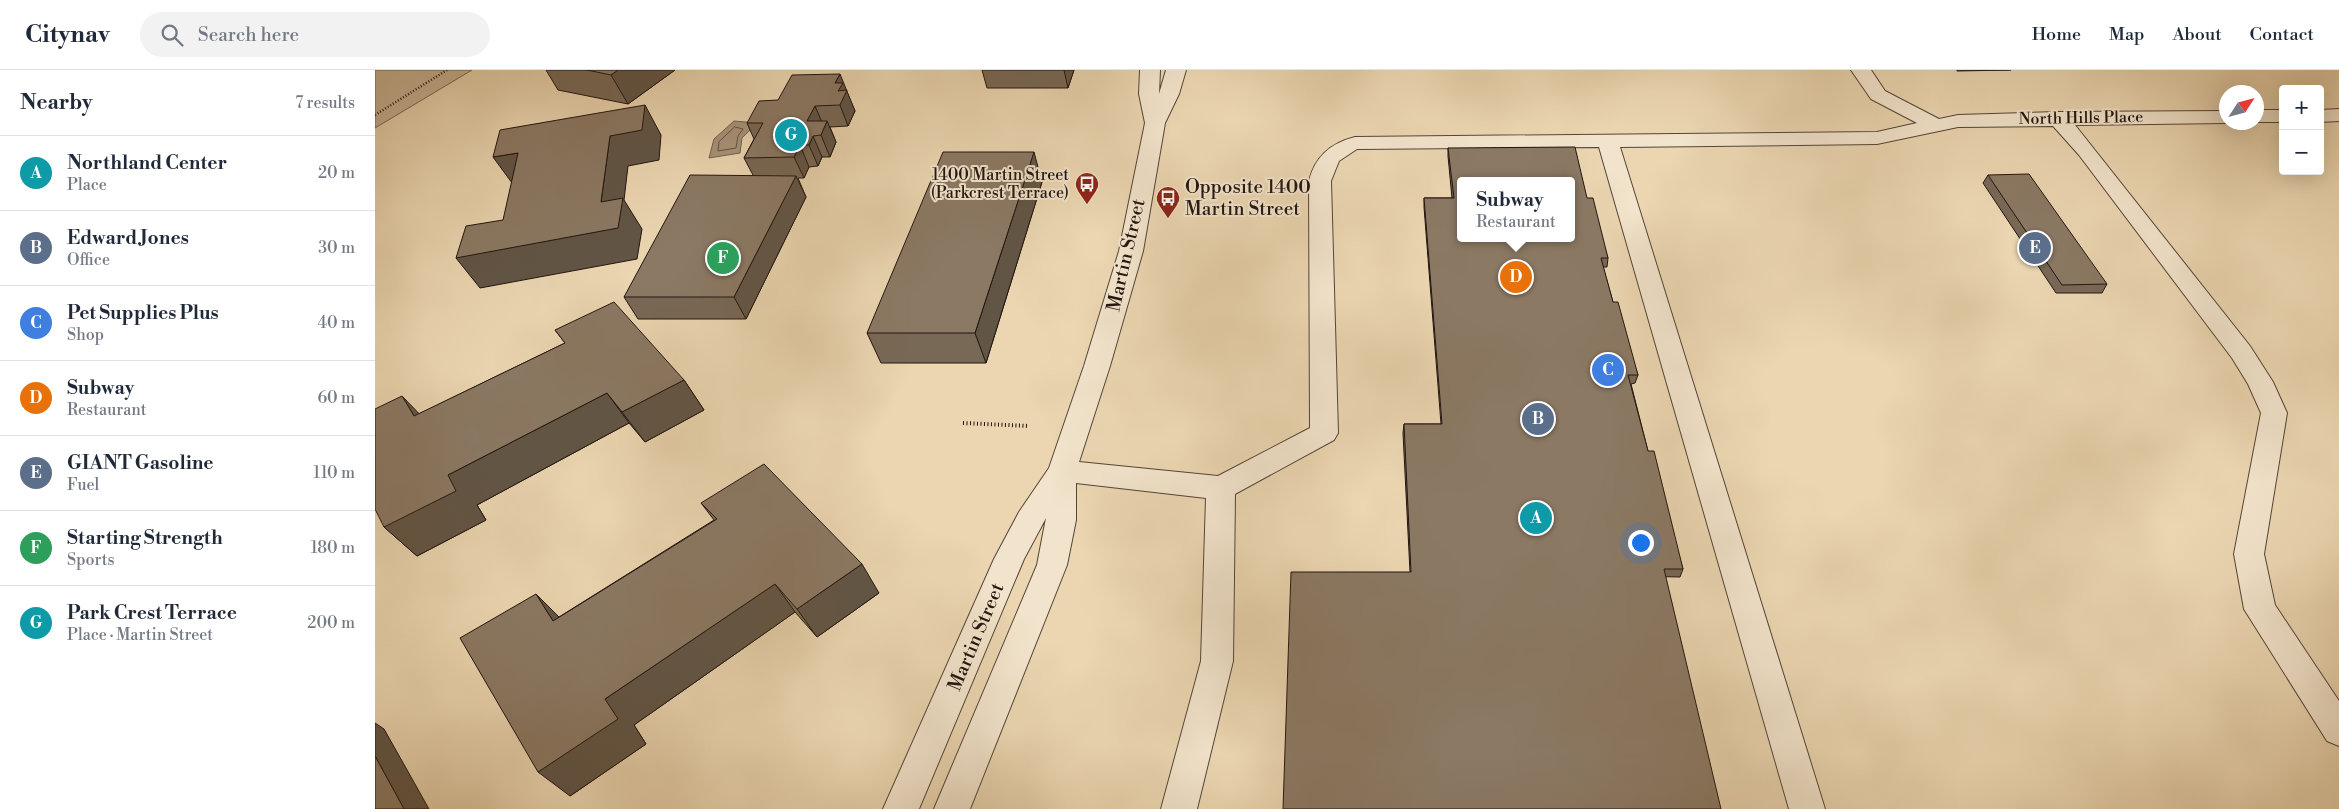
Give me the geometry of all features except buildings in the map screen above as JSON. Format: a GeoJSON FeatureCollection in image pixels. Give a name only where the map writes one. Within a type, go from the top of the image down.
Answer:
{"type":"FeatureCollection","features":[{"type":"Feature","properties":{"kind":"street","name":"Martin Street"},"geometry":{"type":"LineString","coordinates":[[1150,70],[1149,94],[1155,123]]}},
{"type":"Feature","properties":{"kind":"street","name":"Martin Street"},"geometry":{"type":"LineString","coordinates":[[901,809],[1009,559],[1029,520],[1062,472],[1097,366],[1131,251],[1155,123],[1169,94],[1176,70]]}},
{"type":"Feature","properties":{"kind":"street"},"geometry":{"type":"LineString","coordinates":[[1861,70],[1878,95],[1935,125]]}},
{"type":"Feature","properties":{"kind":"street"},"geometry":{"type":"LineString","coordinates":[[2264,116],[2279,116]]}},
{"type":"Feature","properties":{"kind":"street"},"geometry":{"type":"LineString","coordinates":[[2324,116],[2339,116]]}},
{"type":"Feature","properties":{"kind":"street","name":"North Hills Place"},"geometry":{"type":"LineString","coordinates":[[1221,488],[1324,433],[1320,181],[1326,162],[1335,152],[1355,142],[1877,138],[1910,133],[1935,125],[1959,121],[2057,118],[2219,117]]}},
{"type":"Feature","properties":{"kind":"street"},"geometry":{"type":"LineString","coordinates":[[2057,118],[2086,151],[2185,279],[2241,352],[2260,382],[2274,413],[2249,554],[2260,609],[2339,730]]}},
{"type":"Feature","properties":{"kind":"street"},"geometry":{"type":"LineString","coordinates":[[1607,139],[1807,809]]}},
{"type":"Feature","properties":{"kind":"street","name":"Martin Street"},"geometry":{"type":"LineString","coordinates":[[951,809],[1052,565],[1061,520],[1062,472]]}},
{"type":"Feature","properties":{"kind":"street"},"geometry":{"type":"LineString","coordinates":[[1062,472],[1221,488],[1217,661],[1179,809]]}},
{"type":"Feature","properties":{"kind":"path"},"geometry":{"type":"LineString","coordinates":[[375,115],[447,70]]}},
{"type":"Feature","properties":{"kind":"path"},"geometry":{"type":"LineString","coordinates":[[963,423],[1029,426]]}},
{"type":"Feature","properties":{"kind":"shaded area"},"geometry":{"type":"Polygon","coordinates":[[[375,70],[472,70],[375,128],[375,70]]]}},
{"type":"Feature","properties":{"kind":"water"},"geometry":{"type":"Polygon","coordinates":[[[734,121],[757,123],[742,138],[740,153],[709,158],[714,139],[734,121]]]}},
{"type":"Feature","properties":{"kind":"place","name":"Park Crest Terrace"},"geometry":{"type":"Point","coordinates":[791,135]}},
{"type":"Feature","properties":{"kind":"place","name":"1400 Martin Street (Parkcrest Terrace)"},"geometry":{"type":"Point","coordinates":[1087,205]}},
{"type":"Feature","properties":{"kind":"place","name":"Opposite 1400 Martin Street"},"geometry":{"type":"Point","coordinates":[1168,219]}},
{"type":"Feature","properties":{"kind":"place","name":"GIANT Gasoline"},"geometry":{"type":"Point","coordinates":[2035,248]}},
{"type":"Feature","properties":{"kind":"place","name":"Starting Strength"},"geometry":{"type":"Point","coordinates":[723,258]}},
{"type":"Feature","properties":{"kind":"place","name":"Subway"},"geometry":{"type":"Point","coordinates":[1516,277]}},
{"type":"Feature","properties":{"kind":"place","name":"Pet Supplies Plus"},"geometry":{"type":"Point","coordinates":[1608,370]}},
{"type":"Feature","properties":{"kind":"place","name":"Edward Jones"},"geometry":{"type":"Point","coordinates":[1538,419]}},
{"type":"Feature","properties":{"kind":"place","name":"Northland Center"},"geometry":{"type":"Point","coordinates":[1536,518]}}]}
